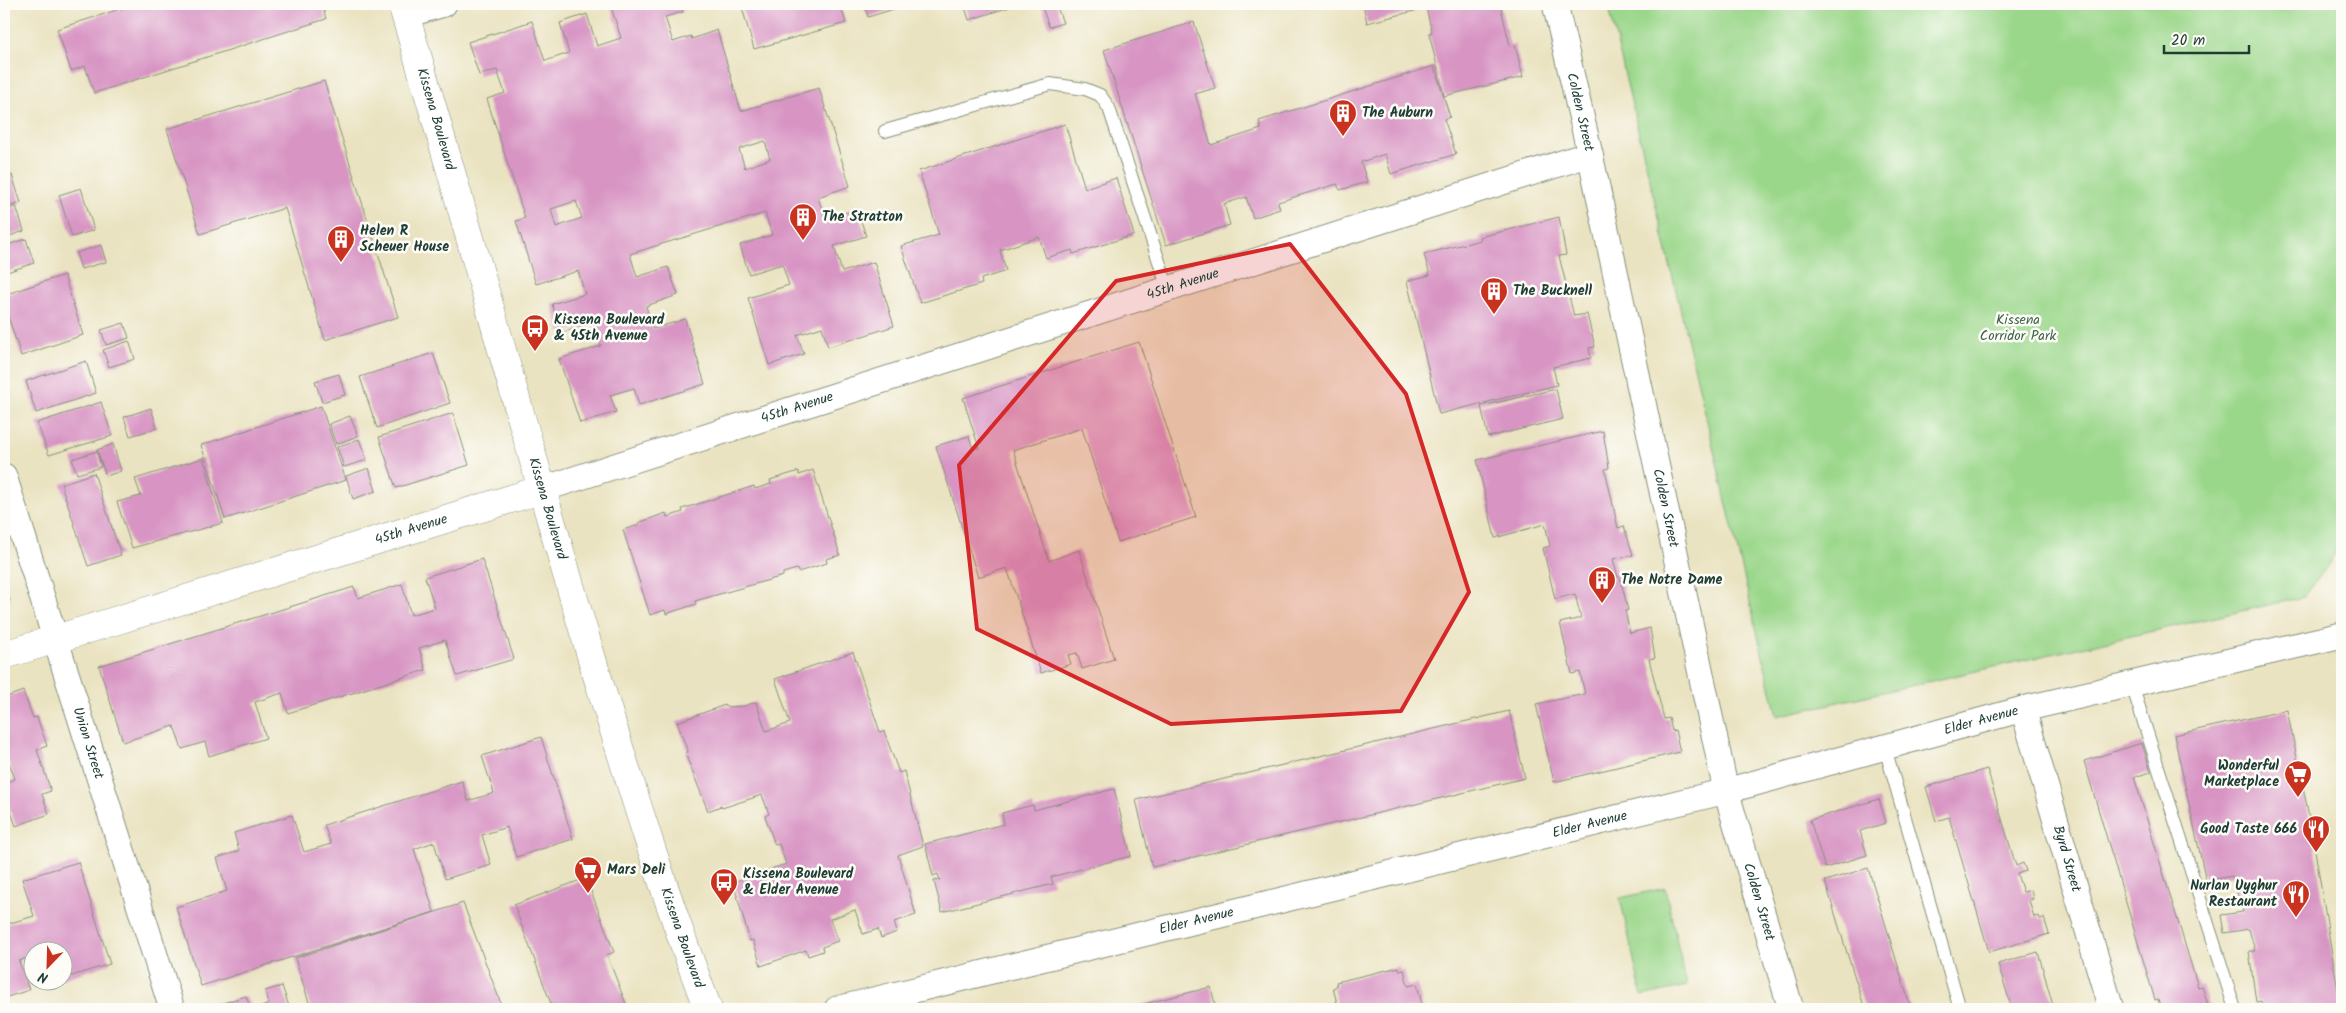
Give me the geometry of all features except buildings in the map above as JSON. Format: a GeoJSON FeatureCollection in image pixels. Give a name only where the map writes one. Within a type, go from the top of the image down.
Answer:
{"type":"FeatureCollection","features":[{"type":"Feature","properties":{"kind":"main road","name":"Kissena Boulevard"},"geometry":{"type":"LineString","coordinates":[[404,10],[540,490],[650,849],[677,928],[708,1009]]}},
{"type":"Feature","properties":{"kind":"main road","name":"45th Avenue"},"geometry":{"type":"LineString","coordinates":[[4,655],[540,490]]}},
{"type":"Feature","properties":{"kind":"street"},"geometry":{"type":"LineString","coordinates":[[404,10],[444,4]]}},
{"type":"Feature","properties":{"kind":"street","name":"Colden Street"},"geometry":{"type":"LineString","coordinates":[[1555,4],[1590,154],[1726,791],[1791,1009]]}},
{"type":"Feature","properties":{"kind":"street","name":"45th Avenue"},"geometry":{"type":"LineString","coordinates":[[540,490],[1590,154]]}},
{"type":"Feature","properties":{"kind":"street","name":"Union Street"},"geometry":{"type":"LineString","coordinates":[[4,476],[172,1009]]}},
{"type":"Feature","properties":{"kind":"street","name":"Elder Avenue"},"geometry":{"type":"LineString","coordinates":[[837,1009],[1726,791],[2023,709],[2342,635]]}},
{"type":"Feature","properties":{"kind":"street","name":"Byrd Street"},"geometry":{"type":"LineString","coordinates":[[2023,709],[2111,1009]]}},
{"type":"Feature","properties":{"kind":"lane"},"geometry":{"type":"LineString","coordinates":[[885,132],[1050,84],[1085,89],[1100,95],[1108,108],[1168,289]]}},
{"type":"Feature","properties":{"kind":"lane"},"geometry":{"type":"LineString","coordinates":[[2132,685],[2235,1009]]}},
{"type":"Feature","properties":{"kind":"lane"},"geometry":{"type":"LineString","coordinates":[[1885,748],[1960,1009]]}},
{"type":"Feature","properties":{"kind":"highlighted area"},"geometry":{"type":"Polygon","coordinates":[[[1290,244],[1406,394],[1469,592],[1401,711],[1171,724],[977,629],[959,465],[1116,281],[1290,244]]]}},
{"type":"Feature","properties":{"kind":"green space","name":"Kissena Corridor Park"},"geometry":{"type":"Polygon","coordinates":[[[1608,4],[2342,4],[2342,540],[2329,564],[2304,597],[1777,716],[1608,4]]]}},
{"type":"Feature","properties":{"kind":"green space"},"geometry":{"type":"Polygon","coordinates":[[[1665,888],[1687,986],[1642,996],[1620,898],[1665,888]]]}},
{"type":"Feature","properties":{"kind":"place","name":"The Auburn"},"geometry":{"type":"Point","coordinates":[1343,137]}},
{"type":"Feature","properties":{"kind":"place","name":"The Stratton"},"geometry":{"type":"Point","coordinates":[803,241]}},
{"type":"Feature","properties":{"kind":"place","name":"Helen R Scheuer House"},"geometry":{"type":"Point","coordinates":[341,263]}},
{"type":"Feature","properties":{"kind":"place","name":"The Bucknell"},"geometry":{"type":"Point","coordinates":[1494,315]}},
{"type":"Feature","properties":{"kind":"place","name":"Kissena Boulevard & 45th Avenue"},"geometry":{"type":"Point","coordinates":[535,352]}},
{"type":"Feature","properties":{"kind":"place","name":"The Notre Dame"},"geometry":{"type":"Point","coordinates":[1602,604]}},
{"type":"Feature","properties":{"kind":"place","name":"Wonderful Marketplace"},"geometry":{"type":"Point","coordinates":[2298,798]}},
{"type":"Feature","properties":{"kind":"place","name":"Good Taste 666"},"geometry":{"type":"Point","coordinates":[2316,853]}},
{"type":"Feature","properties":{"kind":"place","name":"Mars Deli"},"geometry":{"type":"Point","coordinates":[588,894]}},
{"type":"Feature","properties":{"kind":"place","name":"Kissena Boulevard & Elder Avenue"},"geometry":{"type":"Point","coordinates":[724,906]}},
{"type":"Feature","properties":{"kind":"place","name":"Nurlan Uyghur Restaurant"},"geometry":{"type":"Point","coordinates":[2296,918]}}]}
